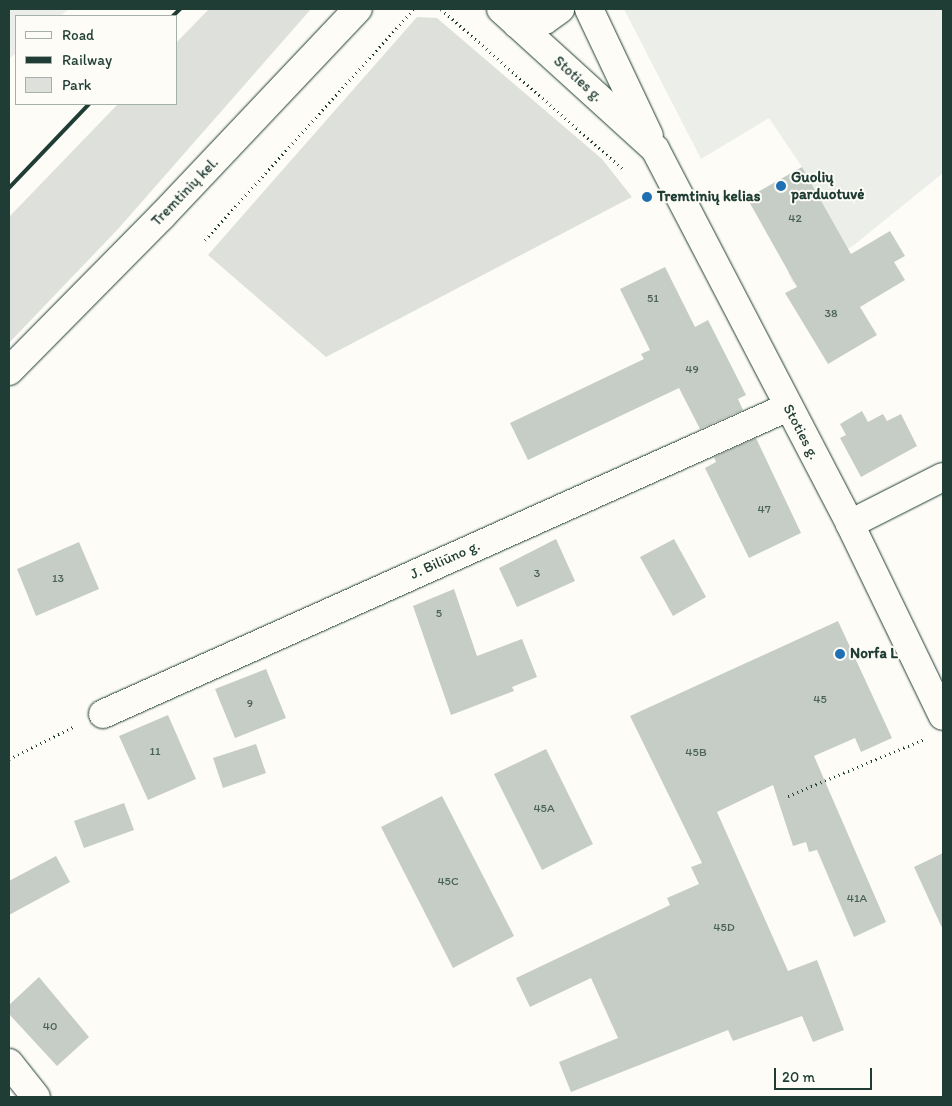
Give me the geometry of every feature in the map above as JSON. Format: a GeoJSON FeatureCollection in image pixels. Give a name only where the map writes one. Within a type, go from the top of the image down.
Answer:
{"type":"FeatureCollection","features":[{"type":"Feature","properties":{"kind":"street","name":"Tremtinių kel."},"geometry":{"type":"LineString","coordinates":[[9,371],[162,216],[358,9]]}},
{"type":"Feature","properties":{"kind":"street"},"geometry":{"type":"LineString","coordinates":[[509,16],[545,20],[560,9]]}},
{"type":"Feature","properties":{"kind":"street","name":"Stoties g."},"geometry":{"type":"LineString","coordinates":[[589,9],[655,149],[850,524],[939,726]]}},
{"type":"Feature","properties":{"kind":"street","name":"Stoties g."},"geometry":{"type":"LineString","coordinates":[[509,16],[655,149]]}},
{"type":"Feature","properties":{"kind":"street","name":"J. Biliūno g."},"geometry":{"type":"LineString","coordinates":[[103,714],[788,407]]}},
{"type":"Feature","properties":{"kind":"street"},"geometry":{"type":"LineString","coordinates":[[850,524],[943,477]]}},
{"type":"Feature","properties":{"kind":"street"},"geometry":{"type":"LineString","coordinates":[[9,1063],[36,1097]]}},
{"type":"Feature","properties":{"kind":"path"},"geometry":{"type":"LineString","coordinates":[[205,240],[414,9]]}},
{"type":"Feature","properties":{"kind":"path"},"geometry":{"type":"LineString","coordinates":[[441,9],[624,170]]}},
{"type":"Feature","properties":{"kind":"path"},"geometry":{"type":"LineString","coordinates":[[9,759],[103,714]]}},
{"type":"Feature","properties":{"kind":"path"},"geometry":{"type":"LineString","coordinates":[[788,796],[939,726]]}},
{"type":"Feature","properties":{"kind":"shaded area"},"geometry":{"type":"Polygon","coordinates":[[[9,9],[69,9],[61,15],[15,15],[15,54],[9,59],[9,9]]]}},
{"type":"Feature","properties":{"kind":"shaded area"},"geometry":{"type":"Polygon","coordinates":[[[624,9],[943,9],[943,173],[854,245],[793,283],[788,272],[843,241],[802,167],[769,118],[701,159],[624,9]]]}},
{"type":"Feature","properties":{"kind":"green space"},"geometry":{"type":"Polygon","coordinates":[[[209,9],[311,9],[118,229],[9,343],[9,217],[117,105],[178,105],[178,41],[209,9]]]}},
{"type":"Feature","properties":{"kind":"green space"},"geometry":{"type":"Polygon","coordinates":[[[417,17],[437,18],[602,159],[632,197],[326,357],[208,255],[417,17]]]}},
{"type":"Feature","properties":{"kind":"building"},"geometry":{"type":"Polygon","coordinates":[[[802,167],[851,254],[890,231],[905,256],[894,262],[905,280],[860,307],[877,335],[828,364],[785,293],[797,287],[747,198],[802,167]]]}},
{"type":"Feature","properties":{"kind":"building"},"geometry":{"type":"Polygon","coordinates":[[[665,267],[695,327],[708,320],[746,395],[738,399],[743,410],[700,429],[679,388],[528,460],[510,423],[644,359],[641,354],[650,350],[620,289],[665,267]]]}},
{"type":"Feature","properties":{"kind":"building"},"geometry":{"type":"Polygon","coordinates":[[[862,411],[868,422],[883,414],[887,421],[901,414],[917,446],[861,477],[840,438],[846,435],[840,424],[862,411]]]}},
{"type":"Feature","properties":{"kind":"building"},"geometry":{"type":"Polygon","coordinates":[[[756,438],[801,533],[749,558],[705,468],[716,462],[714,457],[756,438]]]}},
{"type":"Feature","properties":{"kind":"building"},"geometry":{"type":"Polygon","coordinates":[[[556,539],[575,581],[517,607],[499,568],[556,539]]]}},
{"type":"Feature","properties":{"kind":"building"},"geometry":{"type":"Polygon","coordinates":[[[674,539],[706,597],[673,616],[640,557],[674,539]]]}},
{"type":"Feature","properties":{"kind":"building"},"geometry":{"type":"Polygon","coordinates":[[[79,542],[99,589],[36,616],[17,569],[79,542]]]}},
{"type":"Feature","properties":{"kind":"building"},"geometry":{"type":"Polygon","coordinates":[[[454,589],[477,656],[522,639],[537,677],[512,687],[514,691],[451,715],[413,606],[454,589]]]}},
{"type":"Feature","properties":{"kind":"building"},"geometry":{"type":"Polygon","coordinates":[[[838,621],[892,738],[861,752],[855,738],[814,756],[886,922],[854,937],[817,850],[809,852],[806,842],[793,846],[773,785],[717,812],[788,971],[817,960],[844,1030],[813,1042],[802,1016],[733,1041],[728,1030],[571,1092],[559,1062],[618,1038],[591,978],[530,1007],[516,978],[670,905],[667,898],[699,884],[691,867],[702,863],[630,716],[838,621]]]}},
{"type":"Feature","properties":{"kind":"building"},"geometry":{"type":"Polygon","coordinates":[[[266,669],[286,718],[235,738],[215,689],[266,669]]]}},
{"type":"Feature","properties":{"kind":"building"},"geometry":{"type":"Polygon","coordinates":[[[168,715],[196,779],[148,800],[119,736],[168,715]]]}},
{"type":"Feature","properties":{"kind":"building"},"geometry":{"type":"Polygon","coordinates":[[[256,744],[266,773],[223,788],[213,758],[256,744]]]}},
{"type":"Feature","properties":{"kind":"building"},"geometry":{"type":"Polygon","coordinates":[[[546,749],[593,844],[542,870],[494,774],[546,749]]]}},
{"type":"Feature","properties":{"kind":"building"},"geometry":{"type":"Polygon","coordinates":[[[442,796],[514,936],[453,968],[381,827],[442,796]]]}},
{"type":"Feature","properties":{"kind":"building"},"geometry":{"type":"Polygon","coordinates":[[[124,803],[134,830],[84,848],[74,821],[124,803]]]}},
{"type":"Feature","properties":{"kind":"building"},"geometry":{"type":"Polygon","coordinates":[[[943,853],[943,930],[914,867],[943,853]]]}},
{"type":"Feature","properties":{"kind":"building"},"geometry":{"type":"Polygon","coordinates":[[[56,856],[70,882],[9,915],[9,881],[56,856]]]}},
{"type":"Feature","properties":{"kind":"building"},"geometry":{"type":"Polygon","coordinates":[[[39,977],[89,1037],[57,1066],[9,1014],[9,1005],[39,977]]]}},
{"type":"Feature","properties":{"kind":"railway"},"geometry":{"type":"LineString","coordinates":[[174,15],[180,9]]}},
{"type":"Feature","properties":{"kind":"railway"},"geometry":{"type":"LineString","coordinates":[[9,188],[88,105]]}},
{"type":"Feature","properties":{"kind":"place","name":"Guolių parduotuvė"},"geometry":{"type":"Point","coordinates":[781,186]}},
{"type":"Feature","properties":{"kind":"place","name":"Tremtinių kelias"},"geometry":{"type":"Point","coordinates":[647,197]}},
{"type":"Feature","properties":{"kind":"place","name":"Norfa L"},"geometry":{"type":"Point","coordinates":[840,654]}}]}
